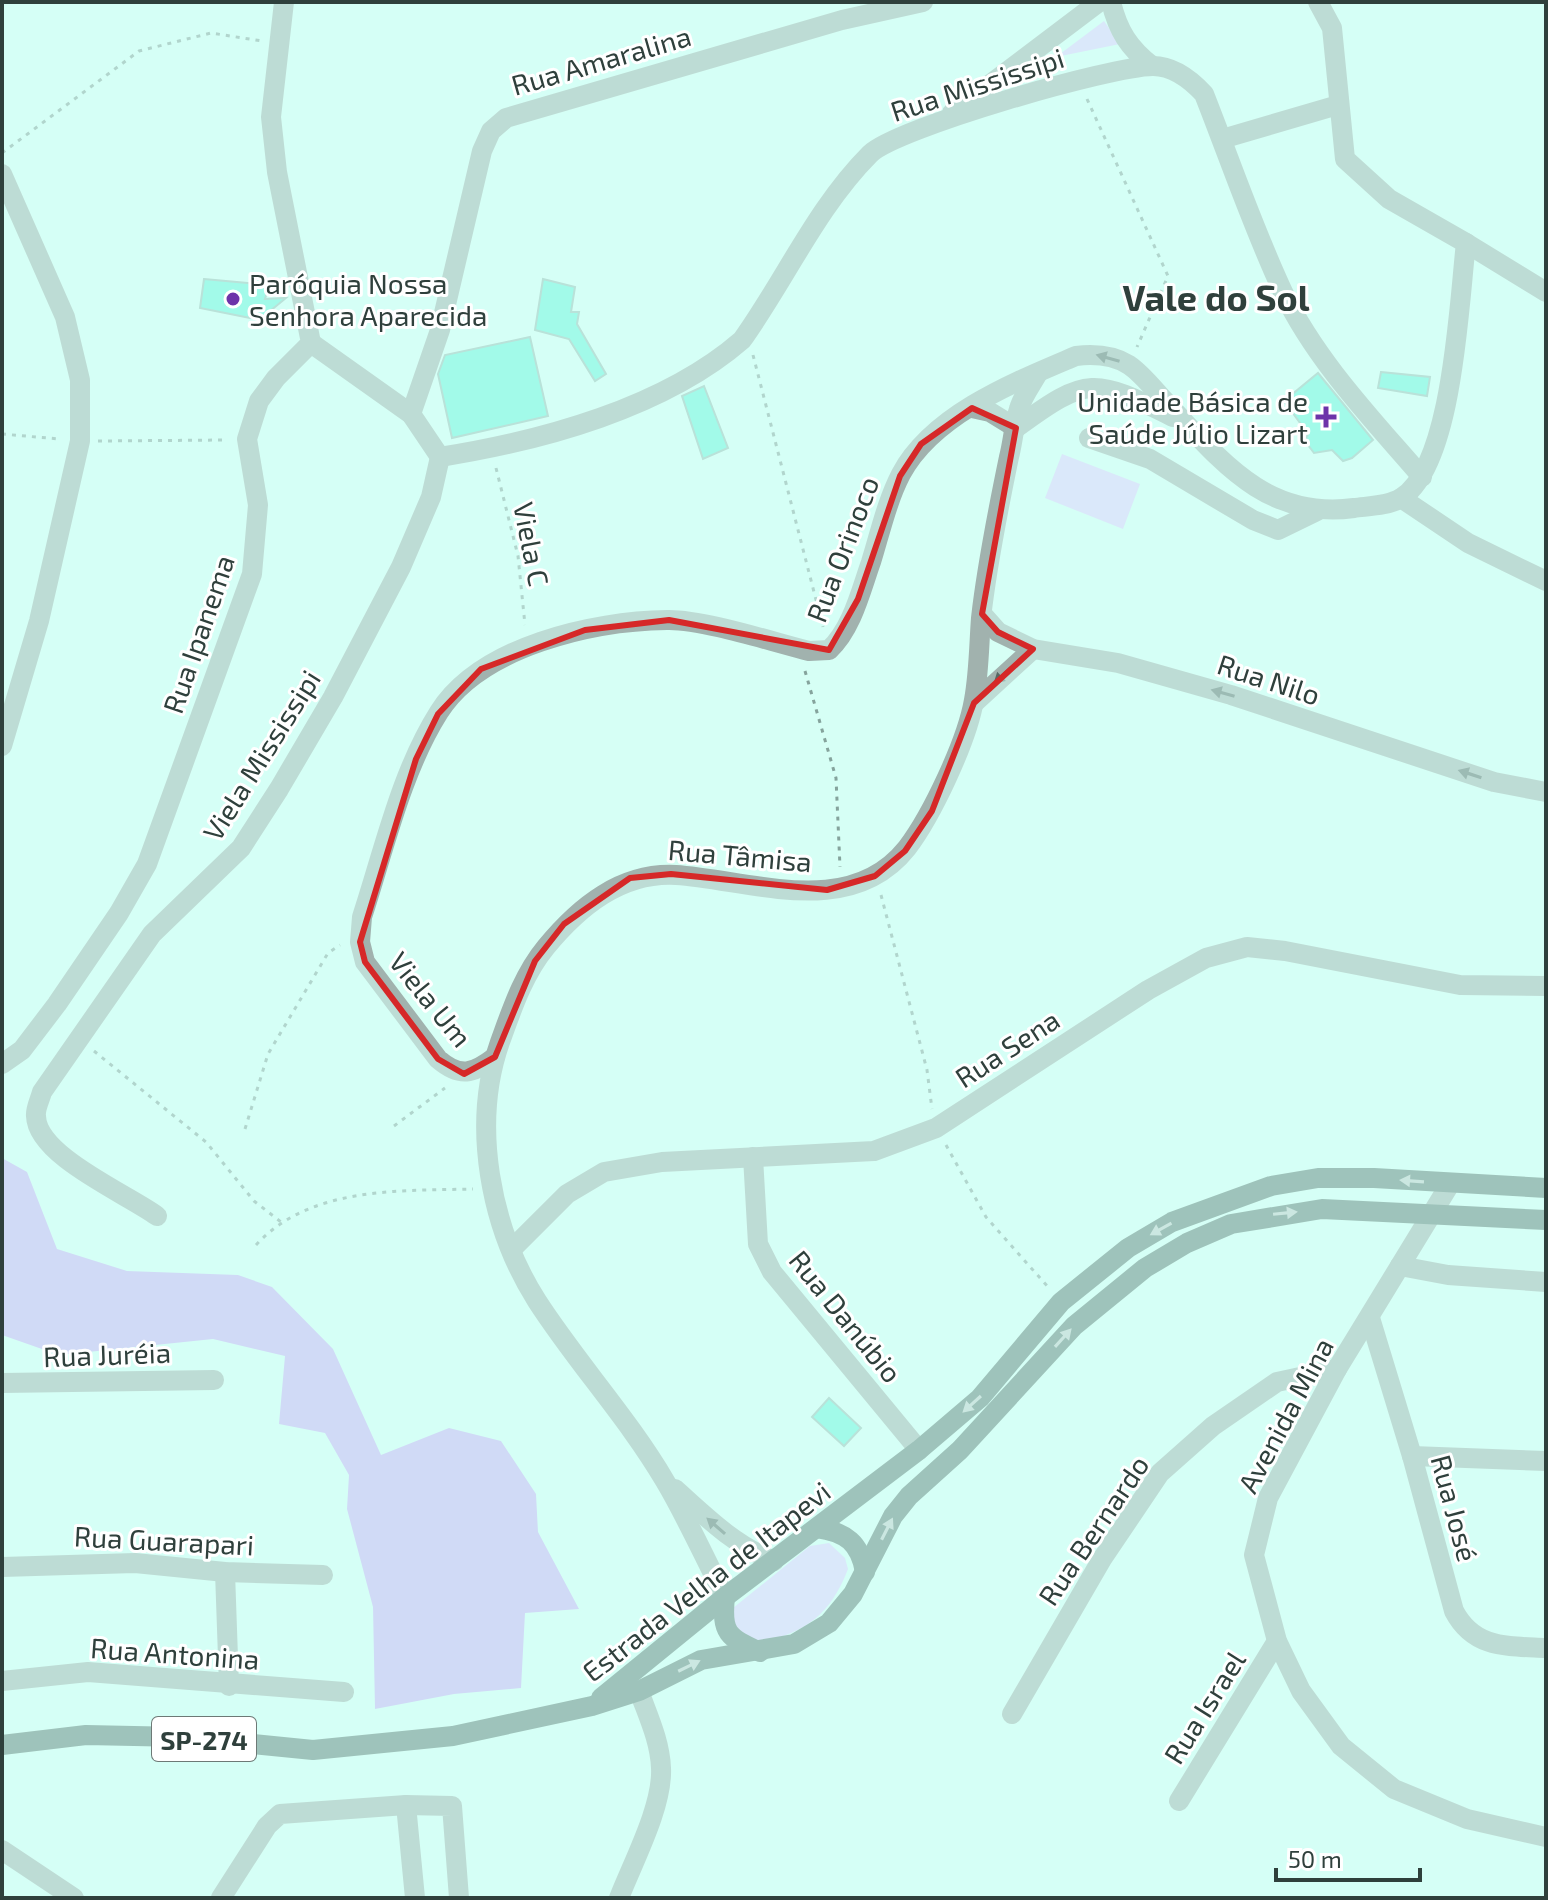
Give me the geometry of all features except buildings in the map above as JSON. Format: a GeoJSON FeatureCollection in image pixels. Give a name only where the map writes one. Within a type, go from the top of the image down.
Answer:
{"type":"FeatureCollection","features":[{"type":"Feature","properties":{"kind":"main road","name":"Estrada Velha de Itapevi"},"geometry":{"type":"LineString","coordinates":[[592,1706],[725,1597],[919,1450],[980,1398],[1061,1302],[1128,1248],[1172,1222],[1271,1186],[1318,1178],[1546,1188]]}},
{"type":"Feature","properties":{"kind":"main road","name":"Estrada Velha de Itapevi"},"geometry":{"type":"LineString","coordinates":[[592,1706],[639,1691],[701,1660],[794,1644],[829,1623],[865,1572],[893,1516],[909,1496],[960,1450],[1074,1326],[1145,1268],[1187,1243],[1231,1224],[1273,1214],[1322,1209],[1546,1220]]}},
{"type":"Feature","properties":{"kind":"main road"},"geometry":{"type":"LineString","coordinates":[[817,1528],[850,1539],[862,1556],[865,1572]]}},
{"type":"Feature","properties":{"kind":"main road"},"geometry":{"type":"LineString","coordinates":[[725,1597],[723,1621],[727,1632],[734,1640],[760,1652]]}},
{"type":"Feature","properties":{"kind":"main road","name":"SP-274"},"geometry":{"type":"LineString","coordinates":[[2,1745],[86,1735],[182,1737],[313,1750],[453,1736],[592,1706]]}},
{"type":"Feature","properties":{"kind":"street"},"geometry":{"type":"LineString","coordinates":[[284,2],[271,117],[277,172],[311,343],[411,414],[440,457]]}},
{"type":"Feature","properties":{"kind":"street","name":"Rua Amaralina"},"geometry":{"type":"LineString","coordinates":[[411,414],[440,330],[482,151],[491,131],[506,118],[842,11],[923,2]]}},
{"type":"Feature","properties":{"kind":"street"},"geometry":{"type":"LineString","coordinates":[[940,122],[1099,2]]}},
{"type":"Feature","properties":{"kind":"street"},"geometry":{"type":"LineString","coordinates":[[1111,2],[1117,25],[1128,45],[1152,66],[1171,69],[1193,82],[1204,94],[1284,293],[1301,324],[1327,362],[1422,477]]}},
{"type":"Feature","properties":{"kind":"street"},"geometry":{"type":"LineString","coordinates":[[1318,2],[1332,28],[1345,159],[1389,199],[1546,292]]}},
{"type":"Feature","properties":{"kind":"street","name":"Rua Mississipi"},"geometry":{"type":"LineString","coordinates":[[440,457],[491,449],[588,421],[688,379],[718,361],[747,333],[848,179],[872,151],[940,122],[1078,80],[1152,66]]}},
{"type":"Feature","properties":{"kind":"street"},"geometry":{"type":"LineString","coordinates":[[1222,139],[1338,105]]}},
{"type":"Feature","properties":{"kind":"street"},"geometry":{"type":"LineString","coordinates":[[2,174],[65,317],[80,380],[80,441],[39,621],[2,746]]}},
{"type":"Feature","properties":{"kind":"street"},"geometry":{"type":"LineString","coordinates":[[1089,438],[1150,459],[1253,520],[1278,530],[1317,511],[1381,504],[1401,498],[1422,477],[1444,419],[1466,243]]}},
{"type":"Feature","properties":{"kind":"street","name":"Rua Ipanema"},"geometry":{"type":"LineString","coordinates":[[2,1064],[22,1050],[36,1032],[119,913],[147,864],[252,574],[258,505],[247,439],[259,401],[276,378],[311,343]]}},
{"type":"Feature","properties":{"kind":"street","name":"Rua Orinoco"},"geometry":{"type":"LineString","coordinates":[[362,925],[416,759],[438,714],[456,689],[481,669],[527,649],[585,630],[669,620],[798,648],[829,650],[843,632],[858,599],[900,476],[921,444],[946,421],[1038,372],[1076,356],[1094,354],[1129,365]]}},
{"type":"Feature","properties":{"kind":"street"},"geometry":{"type":"LineString","coordinates":[[1129,365],[1235,473],[1263,494],[1317,511]]}},
{"type":"Feature","properties":{"kind":"street","name":"Rua Tâmisa"},"geometry":{"type":"LineString","coordinates":[[725,1597],[665,1480],[534,1296],[512,1249],[487,1164],[487,1092],[495,1057],[514,1001],[535,961],[564,924],[594,900],[630,878],[671,874],[783,891],[827,890],[875,876],[905,851],[932,811],[974,703],[982,614],[1019,407],[1038,372]]}},
{"type":"Feature","properties":{"kind":"street"},"geometry":{"type":"LineString","coordinates":[[972,408],[990,412],[1016,428],[1069,391],[1091,387],[1123,394],[1187,425]]}},
{"type":"Feature","properties":{"kind":"street","name":"Viela Mississipi"},"geometry":{"type":"LineString","coordinates":[[157,1216],[63,1157],[40,1133],[35,1115],[42,1092],[152,934],[241,848],[279,789],[333,697],[401,567],[431,497],[440,457]]}},
{"type":"Feature","properties":{"kind":"street"},"geometry":{"type":"LineString","coordinates":[[1401,498],[1468,543],[1546,581]]}},
{"type":"Feature","properties":{"kind":"street","name":"Rua Nilo"},"geometry":{"type":"LineString","coordinates":[[982,614],[998,632],[1033,649],[1118,663],[1231,695],[1494,782],[1546,792]]}},
{"type":"Feature","properties":{"kind":"street"},"geometry":{"type":"LineString","coordinates":[[974,703],[1033,649]]}},
{"type":"Feature","properties":{"kind":"street","name":"Viela Um"},"geometry":{"type":"LineString","coordinates":[[362,925],[365,962],[438,1059],[450,1070],[464,1074],[476,1071],[495,1057]]}},
{"type":"Feature","properties":{"kind":"street","name":"Rua Sena"},"geometry":{"type":"LineString","coordinates":[[512,1249],[567,1194],[604,1172],[662,1162],[874,1151],[936,1128],[1148,990],[1206,958],[1247,947],[1285,951],[1460,985],[1546,986]]}},
{"type":"Feature","properties":{"kind":"street","name":"Rua Danúbio"},"geometry":{"type":"LineString","coordinates":[[753,1157],[756,1231],[772,1272],[919,1450]]}},
{"type":"Feature","properties":{"kind":"street","name":"Avenida Mina"},"geometry":{"type":"LineString","coordinates":[[1450,1184],[1337,1369],[1268,1498],[1254,1555],[1277,1641],[1301,1691],[1341,1746],[1394,1789],[1467,1819],[1546,1837]]}},
{"type":"Feature","properties":{"kind":"street"},"geometry":{"type":"LineString","coordinates":[[1400,1266],[1448,1275],[1546,1282]]}},
{"type":"Feature","properties":{"kind":"street","name":"Rua José"},"geometry":{"type":"LineString","coordinates":[[1370,1318],[1454,1611],[1464,1629],[1480,1640],[1546,1648]]}},
{"type":"Feature","properties":{"kind":"street","name":"Rua Bernardo"},"geometry":{"type":"LineString","coordinates":[[1012,1714],[1102,1559],[1160,1473],[1213,1426],[1277,1382],[1337,1369]]}},
{"type":"Feature","properties":{"kind":"street","name":"Rua Juréia"},"geometry":{"type":"LineString","coordinates":[[2,1383],[214,1380]]}},
{"type":"Feature","properties":{"kind":"street"},"geometry":{"type":"LineString","coordinates":[[1412,1456],[1546,1461]]}},
{"type":"Feature","properties":{"kind":"street","name":"Rua Tâmisa"},"geometry":{"type":"LineString","coordinates":[[665,1480],[727,1536],[749,1551],[774,1561]]}},
{"type":"Feature","properties":{"kind":"street","name":"Rua Guarapari"},"geometry":{"type":"LineString","coordinates":[[2,1567],[135,1563],[225,1572],[323,1575]]}},
{"type":"Feature","properties":{"kind":"street"},"geometry":{"type":"LineString","coordinates":[[225,1572],[229,1686]]}},
{"type":"Feature","properties":{"kind":"street","name":"Rua Israel"},"geometry":{"type":"LineString","coordinates":[[1179,1801],[1277,1641]]}},
{"type":"Feature","properties":{"kind":"street","name":"Rua Antonina"},"geometry":{"type":"LineString","coordinates":[[2,1681],[88,1672],[229,1686],[344,1692]]}},
{"type":"Feature","properties":{"kind":"street"},"geometry":{"type":"LineString","coordinates":[[619,1898],[655,1802],[661,1770],[655,1733],[639,1691]]}},
{"type":"Feature","properties":{"kind":"street"},"geometry":{"type":"LineString","coordinates":[[221,1898],[267,1826],[280,1814],[406,1805],[452,1806],[459,1898]]}},
{"type":"Feature","properties":{"kind":"street"},"geometry":{"type":"LineString","coordinates":[[406,1805],[415,1898]]}},
{"type":"Feature","properties":{"kind":"street"},"geometry":{"type":"LineString","coordinates":[[2,1850],[74,1898]]}},
{"type":"Feature","properties":{"kind":"path"},"geometry":{"type":"LineString","coordinates":[[2,154],[139,51],[211,33],[277,44]]}},
{"type":"Feature","properties":{"kind":"path"},"geometry":{"type":"LineString","coordinates":[[1078,80],[1168,276],[1129,365]]}},
{"type":"Feature","properties":{"kind":"path"},"geometry":{"type":"LineString","coordinates":[[747,333],[829,650]]}},
{"type":"Feature","properties":{"kind":"path"},"geometry":{"type":"LineString","coordinates":[[2,434],[80,441],[247,439]]}},
{"type":"Feature","properties":{"kind":"path","name":"Viela C"},"geometry":{"type":"LineString","coordinates":[[491,449],[518,556],[527,649]]}},
{"type":"Feature","properties":{"kind":"path"},"geometry":{"type":"LineString","coordinates":[[798,648],[836,778],[841,886]]}},
{"type":"Feature","properties":{"kind":"path"},"geometry":{"type":"LineString","coordinates":[[875,876],[927,1070],[936,1128],[986,1217],[1061,1302]]}},
{"type":"Feature","properties":{"kind":"path"},"geometry":{"type":"LineString","coordinates":[[245,1129],[268,1054],[299,998],[328,953],[362,925]]}},
{"type":"Feature","properties":{"kind":"path"},"geometry":{"type":"LineString","coordinates":[[79,1039],[206,1142],[254,1201],[281,1222]]}},
{"type":"Feature","properties":{"kind":"path"},"geometry":{"type":"LineString","coordinates":[[394,1126],[464,1074]]}},
{"type":"Feature","properties":{"kind":"path"},"geometry":{"type":"LineString","coordinates":[[256,1245],[281,1222],[307,1208],[367,1194],[493,1189]]}},
{"type":"Feature","properties":{"kind":"highlighted area"},"geometry":{"type":"Polygon","coordinates":[[[972,408],[1016,428],[982,614],[998,632],[1033,649],[974,703],[932,811],[905,851],[875,876],[827,890],[671,874],[630,878],[564,924],[535,961],[495,1057],[464,1074],[438,1059],[365,962],[360,942],[416,759],[438,714],[481,669],[585,630],[669,620],[829,650],[858,599],[900,476],[921,444],[972,408]]]}},
{"type":"Feature","properties":{"kind":"shaded area"},"geometry":{"type":"Polygon","coordinates":[[[1104,21],[1120,44],[1056,57],[1104,21]]]}},
{"type":"Feature","properties":{"kind":"shaded area"},"geometry":{"type":"Polygon","coordinates":[[[1062,454],[1140,484],[1123,529],[1045,498],[1062,454]]]}},
{"type":"Feature","properties":{"kind":"shaded area"},"geometry":{"type":"Polygon","coordinates":[[[2,1158],[27,1172],[57,1249],[127,1271],[238,1275],[272,1287],[333,1349],[381,1455],[449,1428],[501,1441],[536,1494],[538,1532],[579,1609],[525,1613],[521,1688],[454,1694],[375,1709],[373,1607],[347,1509],[349,1475],[325,1433],[279,1424],[285,1356],[213,1339],[59,1355],[2,1335],[2,1158]]]}},
{"type":"Feature","properties":{"kind":"shaded area"},"geometry":{"type":"Polygon","coordinates":[[[829,1543],[845,1558],[848,1569],[824,1611],[801,1628],[756,1643],[732,1624],[733,1608],[810,1546],[829,1543]]]}},
{"type":"Feature","properties":{"kind":"place","name":"Paróquia Nossa Senhora Aparecida"},"geometry":{"type":"Point","coordinates":[233,299]}},
{"type":"Feature","properties":{"kind":"place","name":"Unidade Básica de Saúde Júlio Lizart"},"geometry":{"type":"Point","coordinates":[1326,417]}},
{"type":"Feature","properties":{"kind":"district","name":"Vale do Sol"},"geometry":{"type":"Point","coordinates":[1216,296]}}]}
